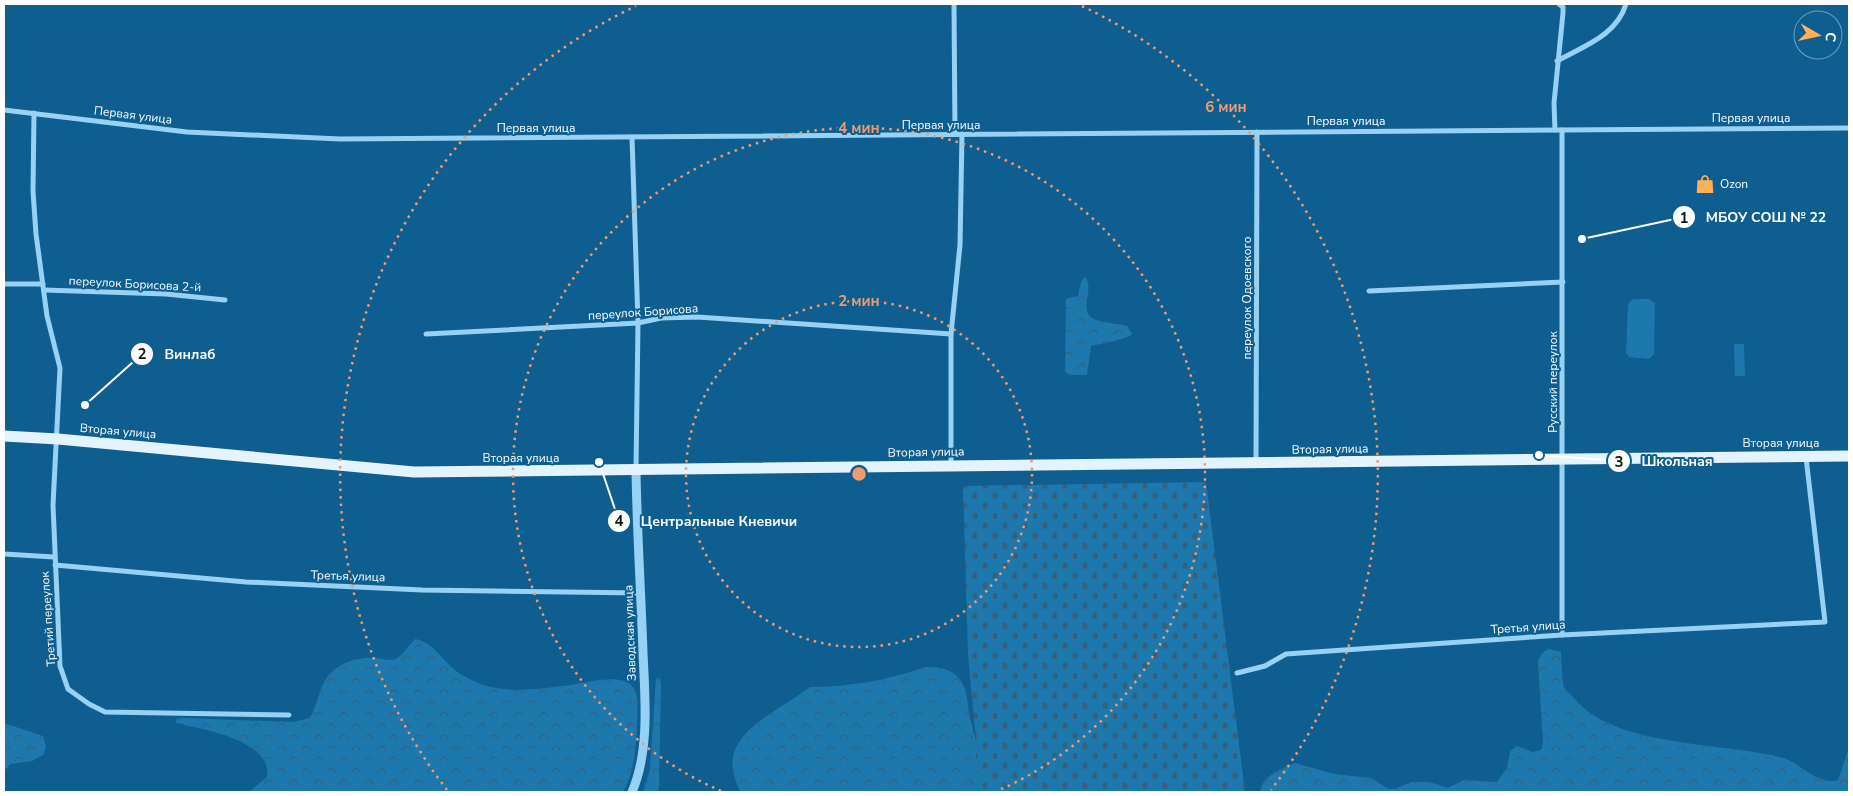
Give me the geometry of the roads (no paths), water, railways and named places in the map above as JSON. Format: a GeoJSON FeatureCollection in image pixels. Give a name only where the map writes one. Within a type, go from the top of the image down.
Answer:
{"type":"FeatureCollection","features":[{"type":"Feature","properties":{"kind":"main road","name":"Вторая улица"},"geometry":{"type":"LineString","coordinates":[[4,436],[58,439],[414,472],[1849,456]]}},
{"type":"Feature","properties":{"kind":"street"},"geometry":{"type":"LineString","coordinates":[[954,4],[955,134]]}},
{"type":"Feature","properties":{"kind":"street"},"geometry":{"type":"LineString","coordinates":[[1555,130],[1554,103],[1563,13],[1562,7],[1559,4]]}},
{"type":"Feature","properties":{"kind":"street"},"geometry":{"type":"LineString","coordinates":[[1557,61],[1608,33],[1624,14],[1626,4]]}},
{"type":"Feature","properties":{"kind":"street","name":"Первая улица"},"geometry":{"type":"LineString","coordinates":[[4,110],[187,132],[321,138],[1849,128]]}},
{"type":"Feature","properties":{"kind":"street","name":"Третий переулок"},"geometry":{"type":"LineString","coordinates":[[34,113],[33,191],[47,316],[60,368],[58,439],[53,505],[54,557],[61,671],[68,689],[88,704],[105,712],[289,715]]}},
{"type":"Feature","properties":{"kind":"street","name":"Русский переулок"},"geometry":{"type":"LineString","coordinates":[[1562,130],[1562,635]]}},
{"type":"Feature","properties":{"kind":"street","name":"переулок Одоевского"},"geometry":{"type":"LineString","coordinates":[[1256,464],[1257,132]]}},
{"type":"Feature","properties":{"kind":"street"},"geometry":{"type":"LineString","coordinates":[[951,466],[951,334],[960,245],[962,134]]}},
{"type":"Feature","properties":{"kind":"street"},"geometry":{"type":"LineString","coordinates":[[632,137],[638,322],[636,471]]}},
{"type":"Feature","properties":{"kind":"street"},"geometry":{"type":"LineString","coordinates":[[1369,291],[1563,282]]}},
{"type":"Feature","properties":{"kind":"street","name":"переулок Борисова 2-й"},"geometry":{"type":"LineString","coordinates":[[4,284],[166,294],[225,300]]}},
{"type":"Feature","properties":{"kind":"street","name":"переулок Борисова"},"geometry":{"type":"LineString","coordinates":[[426,334],[697,317],[951,334]]}},
{"type":"Feature","properties":{"kind":"street","name":"Третья улица"},"geometry":{"type":"LineString","coordinates":[[1236,673],[1265,666],[1286,654],[1562,635],[1826,622],[1815,550],[1806,457]]}},
{"type":"Feature","properties":{"kind":"street","name":"Заводская улица"},"geometry":{"type":"LineString","coordinates":[[632,792],[640,771],[644,738],[645,688],[636,471]]}},
{"type":"Feature","properties":{"kind":"street"},"geometry":{"type":"LineString","coordinates":[[4,554],[54,557]]}},
{"type":"Feature","properties":{"kind":"street","name":"Третья улица"},"geometry":{"type":"LineString","coordinates":[[55,565],[246,582],[422,590],[641,593]]}},
{"type":"Feature","properties":{"kind":"place","name":"Ozon"},"geometry":{"type":"Point","coordinates":[1705,184]}},
{"type":"Feature","properties":{"kind":"place","name":"МБОУ СОШ № 22"},"geometry":{"type":"Point","coordinates":[1582,239]}},
{"type":"Feature","properties":{"kind":"place","name":"Винлаб"},"geometry":{"type":"Point","coordinates":[85,405]}},
{"type":"Feature","properties":{"kind":"place","name":"Школьная"},"geometry":{"type":"Point","coordinates":[1539,455]}},
{"type":"Feature","properties":{"kind":"place","name":"Центральные Кневичи"},"geometry":{"type":"Point","coordinates":[599,462]}}]}
